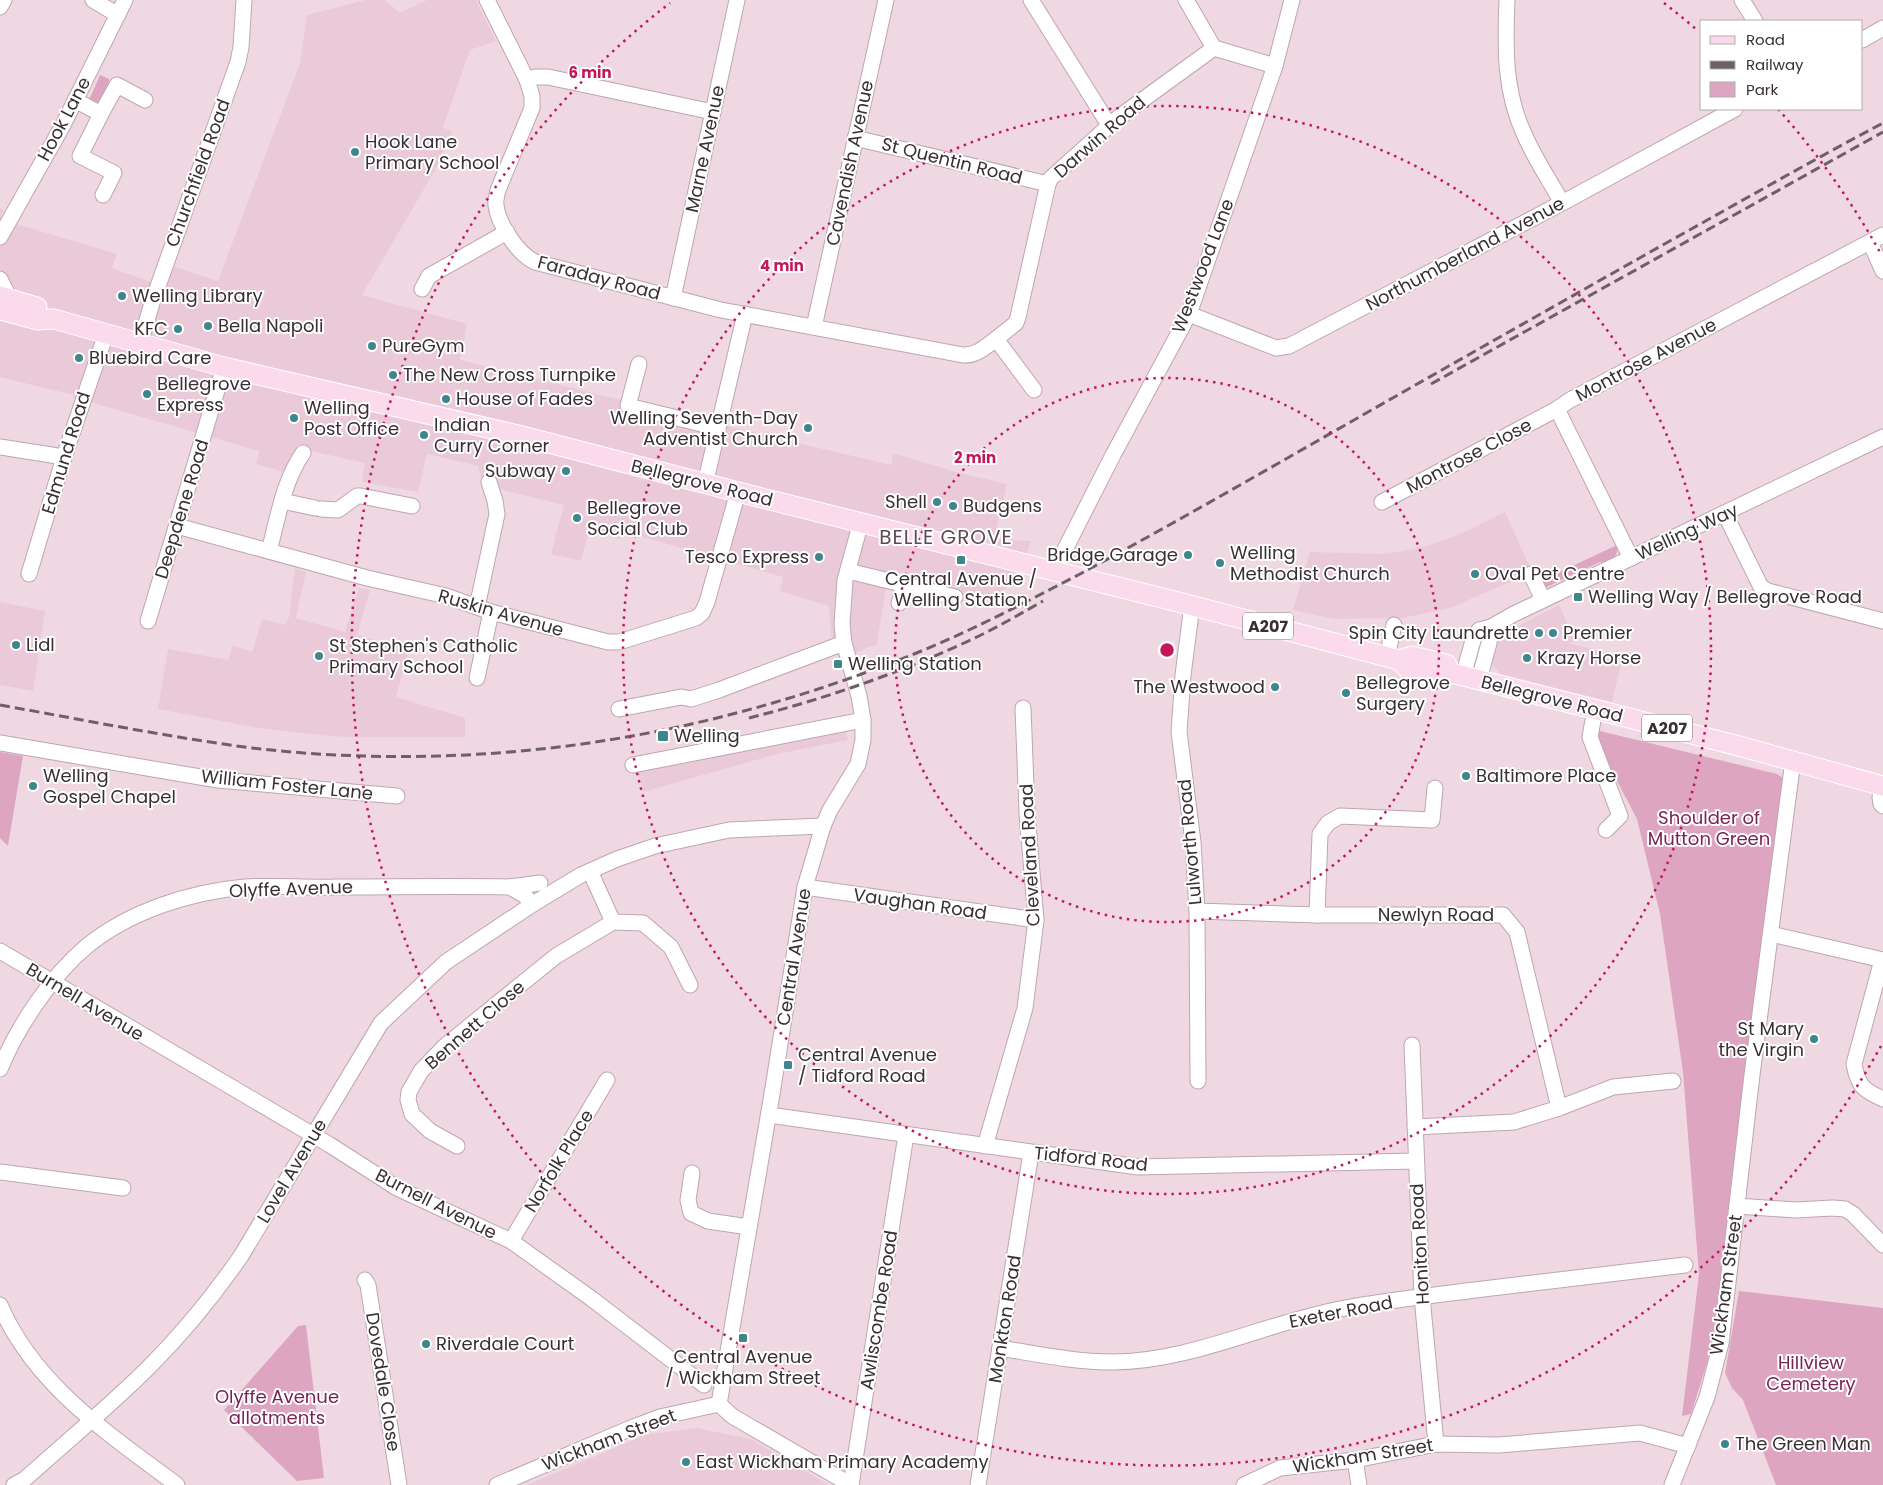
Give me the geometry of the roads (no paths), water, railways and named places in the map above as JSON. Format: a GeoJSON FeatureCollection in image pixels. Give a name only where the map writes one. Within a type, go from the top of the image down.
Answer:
{"type":"FeatureCollection","features":[{"type":"Feature","properties":{"kind":"main road","name":"Bellegrove Road"},"geometry":{"type":"LineString","coordinates":[[3,304],[38,320],[54,319],[224,367],[448,418],[1192,605],[1393,659],[1412,656],[1446,664],[1465,677],[1793,760],[1883,786]]}},
{"type":"Feature","properties":{"kind":"street"},"geometry":{"type":"LineString","coordinates":[[0,7],[4,0]]}},
{"type":"Feature","properties":{"kind":"street"},"geometry":{"type":"LineString","coordinates":[[93,0],[118,15]]}},
{"type":"Feature","properties":{"kind":"street","name":"Hook Lane"},"geometry":{"type":"LineString","coordinates":[[0,237],[76,100],[125,0]]}},
{"type":"Feature","properties":{"kind":"street","name":"Churchfield Road"},"geometry":{"type":"LineString","coordinates":[[140,344],[155,295],[238,62],[241,47],[244,0]]}},
{"type":"Feature","properties":{"kind":"street","name":"Faraday Road"},"geometry":{"type":"LineString","coordinates":[[487,0],[527,80],[532,96],[532,108],[498,190],[496,204],[507,232],[518,250],[526,258],[534,262],[721,310],[745,314]]}},
{"type":"Feature","properties":{"kind":"street","name":"Marne Avenue"},"geometry":{"type":"LineString","coordinates":[[673,298],[738,0]]}},
{"type":"Feature","properties":{"kind":"street","name":"Cavendish Avenue"},"geometry":{"type":"LineString","coordinates":[[814,326],[886,0]]}},
{"type":"Feature","properties":{"kind":"street"},"geometry":{"type":"LineString","coordinates":[[1032,0],[1109,125]]}},
{"type":"Feature","properties":{"kind":"street"},"geometry":{"type":"LineString","coordinates":[[1186,0],[1214,48],[1275,66]]}},
{"type":"Feature","properties":{"kind":"street","name":"Westwood Lane"},"geometry":{"type":"LineString","coordinates":[[1054,571],[1108,463],[1189,314],[1275,66],[1292,0]]}},
{"type":"Feature","properties":{"kind":"street"},"geometry":{"type":"LineString","coordinates":[[1507,0],[1506,61],[1512,99],[1524,135],[1562,203]]}},
{"type":"Feature","properties":{"kind":"street"},"geometry":{"type":"LineString","coordinates":[[1742,0],[1754,20]]}},
{"type":"Feature","properties":{"kind":"street"},"geometry":{"type":"LineString","coordinates":[[1863,39],[1883,28]]}},
{"type":"Feature","properties":{"kind":"street","name":"Darwin Road"},"geometry":{"type":"LineString","coordinates":[[745,314],[963,356],[970,356],[976,353],[1016,323],[1048,184],[1055,174],[1109,125],[1214,48]]}},
{"type":"Feature","properties":{"kind":"street"},"geometry":{"type":"LineString","coordinates":[[527,80],[536,77],[548,77],[713,112]]}},
{"type":"Feature","properties":{"kind":"street"},"geometry":{"type":"LineString","coordinates":[[103,195],[114,173],[80,156],[117,85],[145,100]]}},
{"type":"Feature","properties":{"kind":"street"},"geometry":{"type":"LineString","coordinates":[[76,100],[101,114]]}},
{"type":"Feature","properties":{"kind":"street","name":"Northumberland Avenue"},"geometry":{"type":"LineString","coordinates":[[1189,314],[1276,348],[1289,346],[1562,203],[1733,110]]}},
{"type":"Feature","properties":{"kind":"street","name":"St Quentin Road"},"geometry":{"type":"LineString","coordinates":[[856,138],[1048,184]]}},
{"type":"Feature","properties":{"kind":"street"},"geometry":{"type":"LineString","coordinates":[[422,289],[429,276],[507,232]]}},
{"type":"Feature","properties":{"kind":"street"},"geometry":{"type":"LineString","coordinates":[[1876,239],[1883,271]]}},
{"type":"Feature","properties":{"kind":"street","name":"Montrose Avenue"},"geometry":{"type":"LineString","coordinates":[[1631,558],[1557,409],[1570,400],[1876,239]]}},
{"type":"Feature","properties":{"kind":"street"},"geometry":{"type":"LineString","coordinates":[[0,279],[3,304]]}},
{"type":"Feature","properties":{"kind":"street"},"geometry":{"type":"LineString","coordinates":[[705,484],[745,314]]}},
{"type":"Feature","properties":{"kind":"street","name":"Edmund Road"},"geometry":{"type":"LineString","coordinates":[[29,574],[64,457],[106,334]]}},
{"type":"Feature","properties":{"kind":"street"},"geometry":{"type":"LineString","coordinates":[[996,339],[1034,390]]}},
{"type":"Feature","properties":{"kind":"street"},"geometry":{"type":"LineString","coordinates":[[638,364],[628,406],[718,428]]}},
{"type":"Feature","properties":{"kind":"street","name":"Deepdene Road"},"geometry":{"type":"LineString","coordinates":[[148,622],[224,367]]}},
{"type":"Feature","properties":{"kind":"street","name":"Montrose Close"},"geometry":{"type":"LineString","coordinates":[[1382,502],[1557,409]]}},
{"type":"Feature","properties":{"kind":"street","name":"Welling Way"},"geometry":{"type":"LineString","coordinates":[[1465,677],[1489,643],[1491,627],[1543,600],[1883,437]]}},
{"type":"Feature","properties":{"kind":"street"},"geometry":{"type":"LineString","coordinates":[[0,446],[64,457]]}},
{"type":"Feature","properties":{"kind":"street"},"geometry":{"type":"LineString","coordinates":[[269,552],[290,473],[303,452]]}},
{"type":"Feature","properties":{"kind":"street"},"geometry":{"type":"LineString","coordinates":[[477,678],[497,514],[489,482]]}},
{"type":"Feature","properties":{"kind":"street","name":"Ruskin Avenue"},"geometry":{"type":"LineString","coordinates":[[176,526],[367,578],[446,596],[484,610],[608,642],[619,642],[696,618],[706,608],[738,492]]}},
{"type":"Feature","properties":{"kind":"street"},"geometry":{"type":"LineString","coordinates":[[282,501],[338,510],[357,496],[361,496],[412,506]]}},
{"type":"Feature","properties":{"kind":"street"},"geometry":{"type":"LineString","coordinates":[[1725,514],[1761,587],[1768,591],[1881,620]]}},
{"type":"Feature","properties":{"kind":"street","name":"Central Avenue"},"geometry":{"type":"LineString","coordinates":[[719,1404],[769,1115],[805,887],[822,826],[858,764],[863,740],[863,720],[859,696],[844,643],[842,604],[848,571],[861,522]]}},
{"type":"Feature","properties":{"kind":"street"},"geometry":{"type":"LineString","coordinates":[[848,571],[955,597]]}},
{"type":"Feature","properties":{"kind":"street"},"geometry":{"type":"LineString","coordinates":[[1531,574],[1543,600]]}},
{"type":"Feature","properties":{"kind":"street"},"geometry":{"type":"LineString","coordinates":[[899,603],[904,585]]}},
{"type":"Feature","properties":{"kind":"street","name":"Lulworth Road"},"geometry":{"type":"LineString","coordinates":[[1192,605],[1181,692],[1179,732],[1193,842],[1197,911],[1198,1081]]}},
{"type":"Feature","properties":{"kind":"street"},"geometry":{"type":"LineString","coordinates":[[1393,659],[1394,625]]}},
{"type":"Feature","properties":{"kind":"street"},"geometry":{"type":"LineString","coordinates":[[618,709],[681,697],[691,699],[844,643]]}},
{"type":"Feature","properties":{"kind":"street","name":"Cleveland Road"},"geometry":{"type":"LineString","coordinates":[[985,1146],[1025,1008],[1036,920],[1027,813],[1023,708]]}},
{"type":"Feature","properties":{"kind":"street"},"geometry":{"type":"LineString","coordinates":[[1595,709],[1590,737],[1620,816],[1606,830]]}},
{"type":"Feature","properties":{"kind":"street"},"geometry":{"type":"LineString","coordinates":[[633,765],[863,720]]}},
{"type":"Feature","properties":{"kind":"street","name":"William Foster Lane"},"geometry":{"type":"LineString","coordinates":[[0,742],[218,780],[397,796]]}},
{"type":"Feature","properties":{"kind":"street","name":"Wickham Street"},"geometry":{"type":"LineString","coordinates":[[1244,1485],[1280,1468],[1355,1460],[1436,1444],[1500,1445],[1640,1433],[1688,1446],[1707,1398],[1721,1343],[1753,1065],[1771,934],[1790,771],[1793,760]]}},
{"type":"Feature","properties":{"kind":"street"},"geometry":{"type":"LineString","coordinates":[[1883,786],[1880,797],[1883,806]]}},
{"type":"Feature","properties":{"kind":"street"},"geometry":{"type":"LineString","coordinates":[[1317,915],[1320,834],[1328,822],[1340,816],[1432,820],[1435,788]]}},
{"type":"Feature","properties":{"kind":"street","name":"Lovel Avenue"},"geometry":{"type":"LineString","coordinates":[[14,1485],[25,1479],[148,1368],[172,1343],[225,1279],[314,1136],[381,1023],[446,962],[532,904],[586,873],[624,856],[695,836],[729,830],[822,826]]}},
{"type":"Feature","properties":{"kind":"street"},"geometry":{"type":"LineString","coordinates":[[586,873],[613,922],[643,923],[670,947],[690,985]]}},
{"type":"Feature","properties":{"kind":"street","name":"Lovel Avenue"},"geometry":{"type":"LineString","coordinates":[[510,887],[586,873]]}},
{"type":"Feature","properties":{"kind":"street","name":"Olyffe Avenue"},"geometry":{"type":"LineString","coordinates":[[0,1069],[6,1054],[30,1014],[52,983],[88,946],[110,930],[149,910],[194,896],[245,887],[510,887]]}},
{"type":"Feature","properties":{"kind":"street"},"geometry":{"type":"LineString","coordinates":[[510,887],[524,895],[532,904]]}},
{"type":"Feature","properties":{"kind":"street","name":"Vaughan Road"},"geometry":{"type":"LineString","coordinates":[[805,887],[1036,920]]}},
{"type":"Feature","properties":{"kind":"street","name":"Newlyn Road"},"geometry":{"type":"LineString","coordinates":[[1197,911],[1317,915],[1503,915],[1517,932],[1559,1108]]}},
{"type":"Feature","properties":{"kind":"street","name":"Bennett Close"},"geometry":{"type":"LineString","coordinates":[[457,1146],[430,1131],[412,1114],[408,1100],[409,1092],[421,1071],[452,1039],[556,956],[613,922]]}},
{"type":"Feature","properties":{"kind":"street"},"geometry":{"type":"LineString","coordinates":[[1771,934],[1883,960],[1854,1064],[1857,1080],[1866,1092],[1883,1099]]}},
{"type":"Feature","properties":{"kind":"street","name":"Burnell Avenue"},"geometry":{"type":"LineString","coordinates":[[0,951],[314,1136],[397,1188],[511,1241],[592,1299],[704,1385]]}},
{"type":"Feature","properties":{"kind":"street","name":"Honiton Road"},"geometry":{"type":"LineString","coordinates":[[1412,1045],[1422,1297],[1436,1444]]}},
{"type":"Feature","properties":{"kind":"street","name":"Norfolk Place"},"geometry":{"type":"LineString","coordinates":[[511,1241],[607,1080]]}},
{"type":"Feature","properties":{"kind":"street"},"geometry":{"type":"LineString","coordinates":[[1415,1127],[1514,1122],[1559,1108],[1614,1087],[1672,1081]]}},
{"type":"Feature","properties":{"kind":"street","name":"Tidford Road"},"geometry":{"type":"LineString","coordinates":[[769,1115],[1138,1167],[1416,1161]]}},
{"type":"Feature","properties":{"kind":"street","name":"Awliscombe Road"},"geometry":{"type":"LineString","coordinates":[[851,1485],[906,1135]]}},
{"type":"Feature","properties":{"kind":"street","name":"Monkton Road"},"geometry":{"type":"LineString","coordinates":[[978,1485],[1031,1153]]}},
{"type":"Feature","properties":{"kind":"street"},"geometry":{"type":"LineString","coordinates":[[0,1172],[122,1188]]}},
{"type":"Feature","properties":{"kind":"street"},"geometry":{"type":"LineString","coordinates":[[692,1173],[688,1200],[691,1213],[708,1221],[750,1227]]}},
{"type":"Feature","properties":{"kind":"street"},"geometry":{"type":"LineString","coordinates":[[1737,1206],[1795,1210],[1845,1209],[1882,1241]]}},
{"type":"Feature","properties":{"kind":"street","name":"Exeter Road"},"geometry":{"type":"LineString","coordinates":[[1000,1348],[1075,1360],[1113,1362],[1152,1359],[1221,1343],[1285,1323],[1340,1309],[1422,1297],[1685,1265]]}},
{"type":"Feature","properties":{"kind":"street","name":"Dovedale Close"},"geometry":{"type":"LineString","coordinates":[[364,1280],[368,1284],[399,1485]]}},
{"type":"Feature","properties":{"kind":"street"},"geometry":{"type":"LineString","coordinates":[[0,1305],[18,1341],[56,1389],[90,1420],[177,1485]]}},
{"type":"Feature","properties":{"kind":"street"},"geometry":{"type":"LineString","coordinates":[[719,1404],[732,1416],[851,1485]]}},
{"type":"Feature","properties":{"kind":"street","name":"Wickham Street"},"geometry":{"type":"LineString","coordinates":[[497,1485],[638,1425],[719,1404]]}},
{"type":"Feature","properties":{"kind":"street"},"geometry":{"type":"LineString","coordinates":[[1672,1485],[1688,1446]]}},
{"type":"Feature","properties":{"kind":"street"},"geometry":{"type":"LineString","coordinates":[[1355,1460],[1359,1485]]}},
{"type":"Feature","properties":{"kind":"railway"},"geometry":{"type":"LineString","coordinates":[[0,705],[158,734],[252,748],[336,755],[420,756],[505,752],[589,743],[713,719],[795,696],[914,654],[998,616],[1080,574],[1668,242],[1883,123]]}},
{"type":"Feature","properties":{"kind":"railway"},"geometry":{"type":"LineString","coordinates":[[1431,384],[1883,132]]}},
{"type":"Feature","properties":{"kind":"railway"},"geometry":{"type":"LineString","coordinates":[[749,718],[836,693],[895,672],[952,649],[1043,601]]}},
{"type":"Feature","properties":{"kind":"place","name":"Hook Lane Primary School"},"geometry":{"type":"Point","coordinates":[355,152]}},
{"type":"Feature","properties":{"kind":"place","name":"Welling Library"},"geometry":{"type":"Point","coordinates":[122,296]}},
{"type":"Feature","properties":{"kind":"place","name":"Bella Napoli"},"geometry":{"type":"Point","coordinates":[208,326]}},
{"type":"Feature","properties":{"kind":"place","name":"KFC"},"geometry":{"type":"Point","coordinates":[178,329]}},
{"type":"Feature","properties":{"kind":"place","name":"PureGym"},"geometry":{"type":"Point","coordinates":[372,346]}},
{"type":"Feature","properties":{"kind":"place","name":"Bluebird Care"},"geometry":{"type":"Point","coordinates":[79,358]}},
{"type":"Feature","properties":{"kind":"place","name":"The New Cross Turnpike"},"geometry":{"type":"Point","coordinates":[393,375]}},
{"type":"Feature","properties":{"kind":"place","name":"Bellegrove Express"},"geometry":{"type":"Point","coordinates":[147,394]}},
{"type":"Feature","properties":{"kind":"place","name":"House of Fades"},"geometry":{"type":"Point","coordinates":[446,399]}},
{"type":"Feature","properties":{"kind":"place","name":"Welling Post Office"},"geometry":{"type":"Point","coordinates":[294,418]}},
{"type":"Feature","properties":{"kind":"place","name":"Welling Seventh-Day Adventist Church"},"geometry":{"type":"Point","coordinates":[808,428]}},
{"type":"Feature","properties":{"kind":"place","name":"Indian Curry Corner"},"geometry":{"type":"Point","coordinates":[424,435]}},
{"type":"Feature","properties":{"kind":"place","name":"Subway"},"geometry":{"type":"Point","coordinates":[566,471]}},
{"type":"Feature","properties":{"kind":"place","name":"Shell"},"geometry":{"type":"Point","coordinates":[937,502]}},
{"type":"Feature","properties":{"kind":"place","name":"Budgens"},"geometry":{"type":"Point","coordinates":[953,506]}},
{"type":"Feature","properties":{"kind":"place","name":"Bellegrove Social Club"},"geometry":{"type":"Point","coordinates":[577,518]}},
{"type":"Feature","properties":{"kind":"place","name":"Bridge Garage"},"geometry":{"type":"Point","coordinates":[1188,555]}},
{"type":"Feature","properties":{"kind":"place","name":"Tesco Express"},"geometry":{"type":"Point","coordinates":[819,557]}},
{"type":"Feature","properties":{"kind":"place","name":"Central Avenue / Welling Station"},"geometry":{"type":"Point","coordinates":[961,560]}},
{"type":"Feature","properties":{"kind":"place","name":"Welling Methodist Church"},"geometry":{"type":"Point","coordinates":[1220,563]}},
{"type":"Feature","properties":{"kind":"place","name":"Oval Pet Centre"},"geometry":{"type":"Point","coordinates":[1475,574]}},
{"type":"Feature","properties":{"kind":"place","name":"Welling Way / Bellegrove Road"},"geometry":{"type":"Point","coordinates":[1578,597]}},
{"type":"Feature","properties":{"kind":"place","name":"Spin City Laundrette"},"geometry":{"type":"Point","coordinates":[1539,633]}},
{"type":"Feature","properties":{"kind":"place","name":"Premier"},"geometry":{"type":"Point","coordinates":[1553,633]}},
{"type":"Feature","properties":{"kind":"place","name":"Lidl"},"geometry":{"type":"Point","coordinates":[16,645]}},
{"type":"Feature","properties":{"kind":"place","name":"St Stephen's Catholic Primary School"},"geometry":{"type":"Point","coordinates":[319,656]}},
{"type":"Feature","properties":{"kind":"place","name":"Krazy Horse"},"geometry":{"type":"Point","coordinates":[1527,658]}},
{"type":"Feature","properties":{"kind":"place","name":"Welling Station"},"geometry":{"type":"Point","coordinates":[838,664]}},
{"type":"Feature","properties":{"kind":"place","name":"The Westwood"},"geometry":{"type":"Point","coordinates":[1275,687]}},
{"type":"Feature","properties":{"kind":"place","name":"Bellegrove Surgery"},"geometry":{"type":"Point","coordinates":[1346,693]}},
{"type":"Feature","properties":{"kind":"place","name":"Welling"},"geometry":{"type":"Point","coordinates":[663,736]}},
{"type":"Feature","properties":{"kind":"place","name":"Baltimore Place"},"geometry":{"type":"Point","coordinates":[1466,776]}},
{"type":"Feature","properties":{"kind":"place","name":"Welling Gospel Chapel"},"geometry":{"type":"Point","coordinates":[33,786]}},
{"type":"Feature","properties":{"kind":"place","name":"St Mary the Virgin"},"geometry":{"type":"Point","coordinates":[1814,1039]}},
{"type":"Feature","properties":{"kind":"place","name":"Central Avenue / Tidford Road"},"geometry":{"type":"Point","coordinates":[788,1065]}},
{"type":"Feature","properties":{"kind":"place","name":"Central Avenue / Wickham Street"},"geometry":{"type":"Point","coordinates":[743,1338]}},
{"type":"Feature","properties":{"kind":"place","name":"Riverdale Court"},"geometry":{"type":"Point","coordinates":[426,1344]}},
{"type":"Feature","properties":{"kind":"place","name":"The Green Man"},"geometry":{"type":"Point","coordinates":[1725,1444]}},
{"type":"Feature","properties":{"kind":"place","name":"East Wickham Primary Academy"},"geometry":{"type":"Point","coordinates":[686,1462]}},
{"type":"Feature","properties":{"kind":"district","name":"BELLE GROVE"},"geometry":{"type":"Point","coordinates":[946,537]}},
{"type":"Feature","properties":{"kind":"park label","name":"Shoulder of Mutton Green"},"geometry":{"type":"Point","coordinates":[1709,828]}},
{"type":"Feature","properties":{"kind":"park label","name":"Hillview Cemetery"},"geometry":{"type":"Point","coordinates":[1811,1374]}},
{"type":"Feature","properties":{"kind":"park label","name":"Olyffe Avenue allotments"},"geometry":{"type":"Point","coordinates":[277,1407]}}]}
